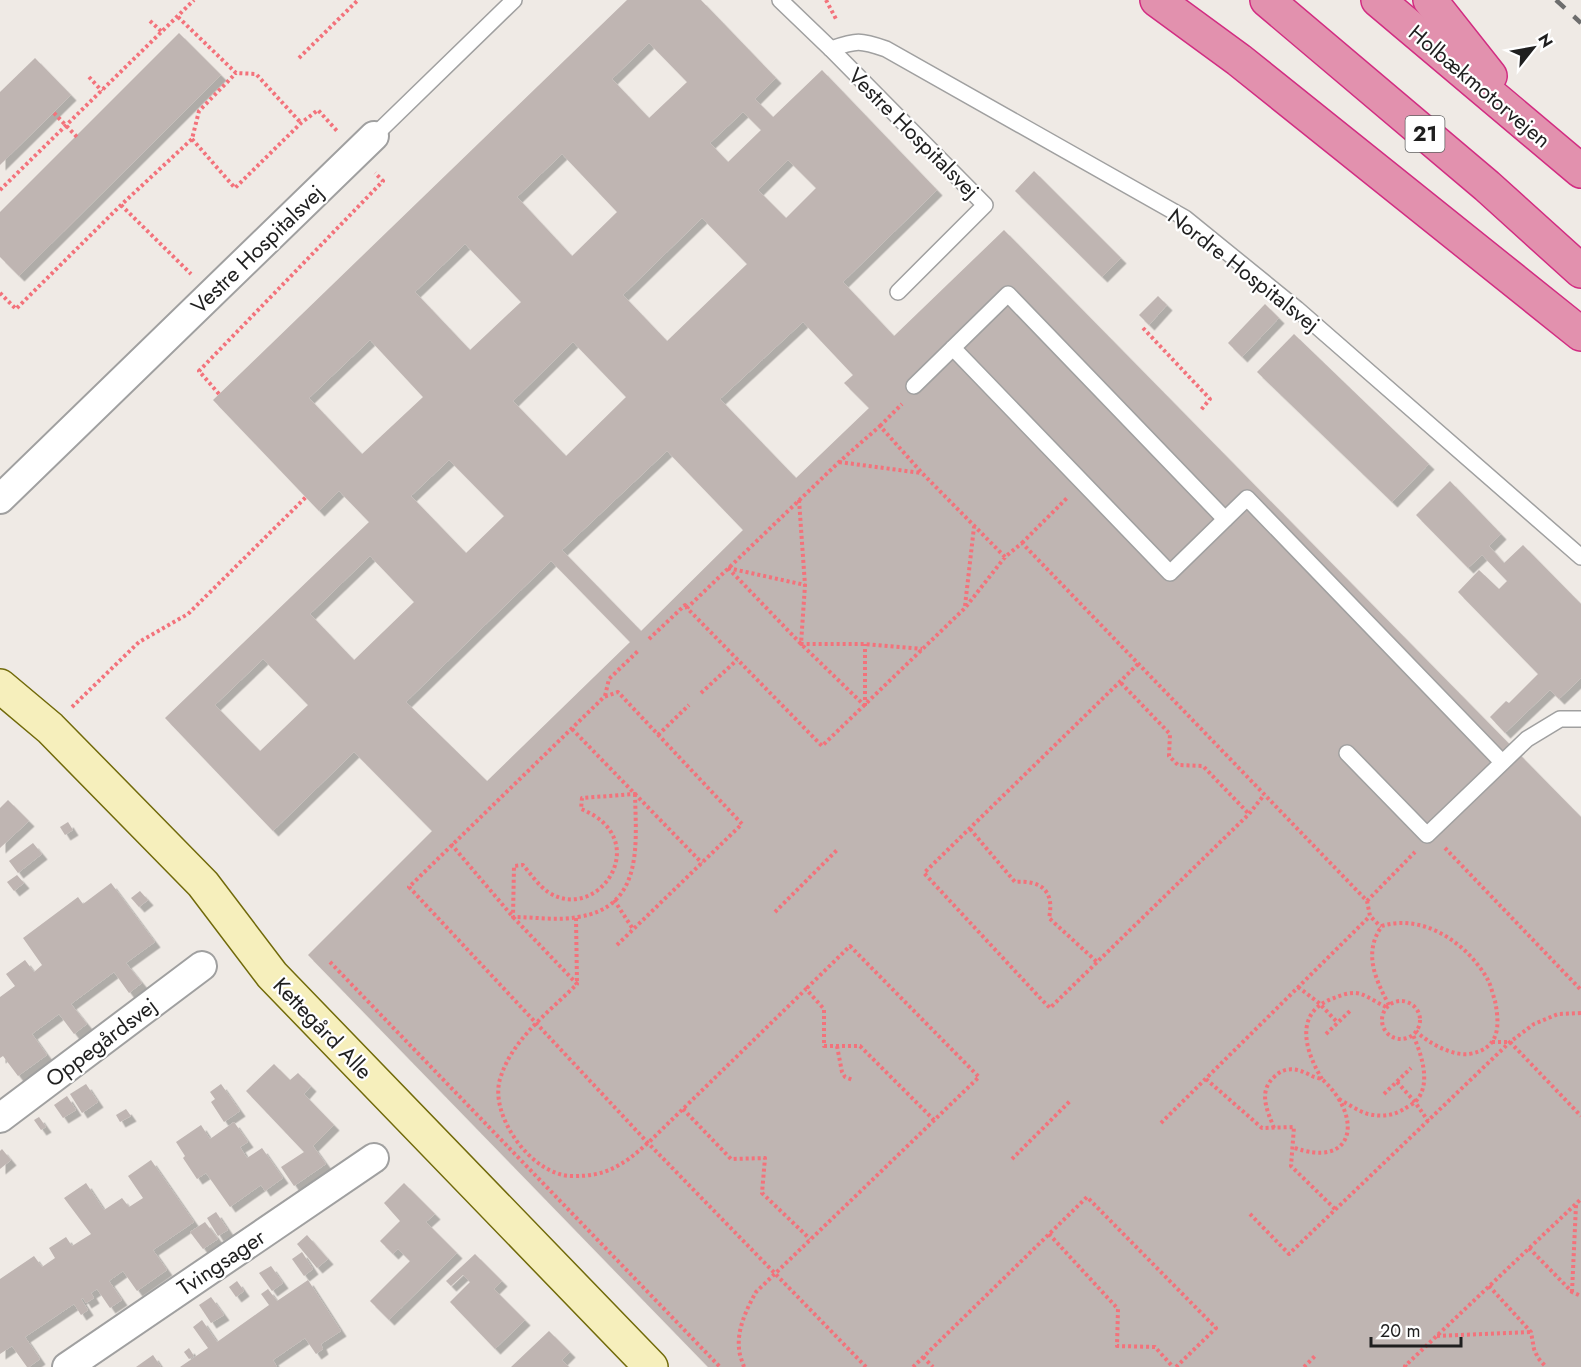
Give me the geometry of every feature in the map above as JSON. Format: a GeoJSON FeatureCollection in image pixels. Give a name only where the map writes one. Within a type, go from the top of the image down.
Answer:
{"type":"FeatureCollection","features":[{"type":"Feature","properties":{"kind":"highway"},"geometry":{"type":"LineString","coordinates":[[1157,0],[1239,60],[1581,334]]}},
{"type":"Feature","properties":{"kind":"highway","name":"21"},"geometry":{"type":"LineString","coordinates":[[1267,0],[1487,186],[1581,271]]}},
{"type":"Feature","properties":{"kind":"highway","name":"Holbækmotorvejen"},"geometry":{"type":"LineString","coordinates":[[1378,0],[1581,171]]}},
{"type":"Feature","properties":{"kind":"highway"},"geometry":{"type":"LineString","coordinates":[[1430,0],[1534,131]]}},
{"type":"Feature","properties":{"kind":"street","name":"Vestre Hospitalsvej"},"geometry":{"type":"LineString","coordinates":[[0,499],[374,136]]}},
{"type":"Feature","properties":{"kind":"street","name":"Kettegård Alle"},"geometry":{"type":"LineString","coordinates":[[0,686],[50,728],[203,884],[272,975],[651,1367]]}},
{"type":"Feature","properties":{"kind":"street","name":"Oppegårdsvej"},"geometry":{"type":"LineString","coordinates":[[0,1118],[201,966]]}},
{"type":"Feature","properties":{"kind":"street","name":"Tvingsager"},"geometry":{"type":"LineString","coordinates":[[67,1367],[374,1158]]}},
{"type":"Feature","properties":{"kind":"lane","name":"Vestre Hospitalsvej"},"geometry":{"type":"LineString","coordinates":[[374,136],[514,0]]}},
{"type":"Feature","properties":{"kind":"lane","name":"Vestre Hospitalsvej"},"geometry":{"type":"LineString","coordinates":[[780,0],[985,205],[898,292]]}},
{"type":"Feature","properties":{"kind":"lane","name":"Nordre Hospitalsvej"},"geometry":{"type":"LineString","coordinates":[[831,49],[862,41],[886,49],[1185,218],[1297,309],[1581,557]]}},
{"type":"Feature","properties":{"kind":"lane"},"geometry":{"type":"LineString","coordinates":[[914,386],[1008,294],[1225,519]]}},
{"type":"Feature","properties":{"kind":"lane"},"geometry":{"type":"LineString","coordinates":[[953,348],[1170,573],[1247,498],[1502,762]]}},
{"type":"Feature","properties":{"kind":"lane"},"geometry":{"type":"LineString","coordinates":[[1347,753],[1428,834],[1527,739],[1560,719],[1581,719]]}},
{"type":"Feature","properties":{"kind":"path"},"geometry":{"type":"LineString","coordinates":[[0,190],[194,0]]}},
{"type":"Feature","properties":{"kind":"path"},"geometry":{"type":"LineString","coordinates":[[299,58],[358,0]]}},
{"type":"Feature","properties":{"kind":"path"},"geometry":{"type":"LineString","coordinates":[[178,17],[236,73],[256,74],[301,123]]}},
{"type":"Feature","properties":{"kind":"path"},"geometry":{"type":"LineString","coordinates":[[150,21],[162,33]]}},
{"type":"Feature","properties":{"kind":"path"},"geometry":{"type":"LineString","coordinates":[[0,293],[16,309],[121,205],[192,140],[199,111],[236,73]]}},
{"type":"Feature","properties":{"kind":"path"},"geometry":{"type":"LineString","coordinates":[[89,77],[102,91]]}},
{"type":"Feature","properties":{"kind":"path"},"geometry":{"type":"LineString","coordinates":[[54,113],[77,136]]}},
{"type":"Feature","properties":{"kind":"path"},"geometry":{"type":"LineString","coordinates":[[121,205],[195,278]]}},
{"type":"Feature","properties":{"kind":"path"},"geometry":{"type":"LineString","coordinates":[[1143,328],[1210,399],[1201,410]]}},
{"type":"Feature","properties":{"kind":"path"},"geometry":{"type":"LineString","coordinates":[[687,608],[839,462],[880,426],[908,398],[914,386]]}},
{"type":"Feature","properties":{"kind":"path"},"geometry":{"type":"LineString","coordinates":[[880,426],[922,473],[1005,557]]}},
{"type":"Feature","properties":{"kind":"path"},"geometry":{"type":"LineString","coordinates":[[839,462],[922,473]]}},
{"type":"Feature","properties":{"kind":"path"},"geometry":{"type":"LineString","coordinates":[[649,639],[685,605],[822,746],[965,609],[1005,557],[1083,483]]}},
{"type":"Feature","properties":{"kind":"path"},"geometry":{"type":"LineString","coordinates":[[50,728],[139,642],[188,614],[306,497]]}},
{"type":"Feature","properties":{"kind":"path"},"geometry":{"type":"LineString","coordinates":[[799,500],[805,585],[801,644]]}},
{"type":"Feature","properties":{"kind":"path"},"geometry":{"type":"LineString","coordinates":[[965,609],[974,526]]}},
{"type":"Feature","properties":{"kind":"path"},"geometry":{"type":"LineString","coordinates":[[1022,543],[1367,901],[1370,916],[1381,927]]}},
{"type":"Feature","properties":{"kind":"path"},"geometry":{"type":"LineString","coordinates":[[728,568],[805,585]]}},
{"type":"Feature","properties":{"kind":"path"},"geometry":{"type":"LineString","coordinates":[[728,568],[865,706]]}},
{"type":"Feature","properties":{"kind":"path"},"geometry":{"type":"LineString","coordinates":[[801,644],[865,644],[923,650]]}},
{"type":"Feature","properties":{"kind":"path"},"geometry":{"type":"LineString","coordinates":[[865,644],[865,706]]}},
{"type":"Feature","properties":{"kind":"path"},"geometry":{"type":"LineString","coordinates":[[604,697],[609,679],[638,651]]}},
{"type":"Feature","properties":{"kind":"path"},"geometry":{"type":"LineString","coordinates":[[701,693],[736,660]]}},
{"type":"Feature","properties":{"kind":"path"},"geometry":{"type":"LineString","coordinates":[[1138,664],[924,873],[1041,999],[1050,1008],[1249,814],[1264,795]]}},
{"type":"Feature","properties":{"kind":"path"},"geometry":{"type":"LineString","coordinates":[[1121,682],[1170,734],[1169,756],[1178,765],[1203,765],[1249,814]]}},
{"type":"Feature","properties":{"kind":"path"},"geometry":{"type":"LineString","coordinates":[[617,945],[742,824],[618,692],[604,697],[450,844],[409,887],[648,1143],[866,1367]]}},
{"type":"Feature","properties":{"kind":"path"},"geometry":{"type":"LineString","coordinates":[[658,735],[689,705]]}},
{"type":"Feature","properties":{"kind":"path"},"geometry":{"type":"LineString","coordinates":[[572,729],[702,863]]}},
{"type":"Feature","properties":{"kind":"path"},"geometry":{"type":"LineString","coordinates":[[513,916],[576,918],[597,912],[614,900],[626,886],[637,852],[635,794]]}},
{"type":"Feature","properties":{"kind":"path"},"geometry":{"type":"LineString","coordinates":[[513,916],[514,866],[523,865],[547,892],[562,898],[576,899],[603,887],[618,857],[617,843],[607,825],[595,814],[581,809],[582,798],[635,794]]}},
{"type":"Feature","properties":{"kind":"path"},"geometry":{"type":"LineString","coordinates":[[970,830],[1015,882],[1035,882],[1043,888],[1051,901],[1049,918],[1097,962]]}},
{"type":"Feature","properties":{"kind":"path"},"geometry":{"type":"LineString","coordinates":[[1367,901],[1419,848],[1428,834],[1581,990]]}},
{"type":"Feature","properties":{"kind":"path"},"geometry":{"type":"LineString","coordinates":[[450,844],[577,984]]}},
{"type":"Feature","properties":{"kind":"path"},"geometry":{"type":"LineString","coordinates":[[775,912],[838,849]]}},
{"type":"Feature","properties":{"kind":"path"},"geometry":{"type":"LineString","coordinates":[[614,900],[633,929]]}},
{"type":"Feature","properties":{"kind":"path"},"geometry":{"type":"LineString","coordinates":[[1161,1123],[1370,916]]}},
{"type":"Feature","properties":{"kind":"path"},"geometry":{"type":"LineString","coordinates":[[576,918],[577,984],[519,1042],[499,1082],[506,1125],[519,1146],[534,1159],[554,1171],[568,1176],[587,1175],[608,1171],[624,1163],[648,1143],[850,946],[979,1077],[756,1292],[747,1306],[741,1329],[738,1348],[744,1367]]}},
{"type":"Feature","properties":{"kind":"path"},"geometry":{"type":"LineString","coordinates":[[1388,1006],[1372,963],[1372,944],[1381,927],[1393,923],[1418,923],[1434,929],[1466,951],[1488,980],[1493,996],[1497,1014],[1497,1030],[1492,1042],[1476,1053],[1462,1054],[1446,1050],[1414,1033]]}},
{"type":"Feature","properties":{"kind":"path"},"geometry":{"type":"LineString","coordinates":[[330,962],[720,1367]]}},
{"type":"Feature","properties":{"kind":"path"},"geometry":{"type":"LineString","coordinates":[[1298,987],[1337,1022]]}},
{"type":"Feature","properties":{"kind":"path"},"geometry":{"type":"LineString","coordinates":[[806,988],[824,1009],[824,1046],[860,1046],[933,1120]]}},
{"type":"Feature","properties":{"kind":"path"},"geometry":{"type":"LineString","coordinates":[[1293,1147],[1321,1154],[1341,1146],[1348,1132],[1348,1122],[1338,1099],[1311,1061],[1305,1035],[1310,1018],[1319,1004],[1354,993],[1362,994],[1388,1006]]}},
{"type":"Feature","properties":{"kind":"path"},"geometry":{"type":"LineString","coordinates":[[1338,1099],[1360,1111],[1386,1115],[1396,1114],[1415,1102],[1423,1081],[1424,1070],[1414,1033],[1420,1018],[1414,1005],[1399,1000],[1388,1006],[1382,1017],[1382,1024],[1386,1032],[1400,1039],[1414,1033]]}},
{"type":"Feature","properties":{"kind":"path"},"geometry":{"type":"LineString","coordinates":[[1326,1034],[1351,1010]]}},
{"type":"Feature","properties":{"kind":"path"},"geometry":{"type":"LineString","coordinates":[[1250,1214],[1288,1254],[1510,1042],[1534,1024],[1558,1014],[1581,1013]]}},
{"type":"Feature","properties":{"kind":"path"},"geometry":{"type":"LineString","coordinates":[[1492,1042],[1510,1042],[1581,1116]]}},
{"type":"Feature","properties":{"kind":"path"},"geometry":{"type":"LineString","coordinates":[[837,1046],[842,1072],[845,1077],[853,1080]]}},
{"type":"Feature","properties":{"kind":"path"},"geometry":{"type":"LineString","coordinates":[[1274,1128],[1265,1103],[1267,1086],[1274,1077],[1281,1072],[1295,1068],[1322,1079]]}},
{"type":"Feature","properties":{"kind":"path"},"geometry":{"type":"LineString","coordinates":[[1384,1094],[1412,1068]]}},
{"type":"Feature","properties":{"kind":"path"},"geometry":{"type":"LineString","coordinates":[[1206,1079],[1262,1128],[1294,1127],[1292,1166],[1336,1210]]}},
{"type":"Feature","properties":{"kind":"path"},"geometry":{"type":"LineString","coordinates":[[1397,1082],[1429,1121]]}},
{"type":"Feature","properties":{"kind":"path"},"geometry":{"type":"LineString","coordinates":[[1012,1159],[1071,1100]]}},
{"type":"Feature","properties":{"kind":"path"},"geometry":{"type":"LineString","coordinates":[[683,1109],[731,1160],[765,1158],[762,1193],[810,1239]]}},
{"type":"Feature","properties":{"kind":"path"},"geometry":{"type":"LineString","coordinates":[[913,1367],[923,1357],[1049,1234],[1087,1197],[1216,1328],[1175,1367],[1155,1347],[1117,1346],[1118,1309],[1049,1234]]}},
{"type":"Feature","properties":{"kind":"path"},"geometry":{"type":"LineString","coordinates":[[1407,1367],[1581,1199]]}},
{"type":"Feature","properties":{"kind":"path"},"geometry":{"type":"LineString","coordinates":[[1572,1292],[1576,1204]]}},
{"type":"Feature","properties":{"kind":"path"},"geometry":{"type":"LineString","coordinates":[[1529,1248],[1572,1292],[1581,1296]]}},
{"type":"Feature","properties":{"kind":"path"},"geometry":{"type":"LineString","coordinates":[[1489,1286],[1532,1332],[1534,1349],[1546,1367]]}},
{"type":"Feature","properties":{"kind":"path"},"geometry":{"type":"LineString","coordinates":[[1437,1336],[1532,1332]]}},
{"type":"Feature","properties":{"kind":"path"},"geometry":{"type":"LineString","coordinates":[[1304,1367],[1316,1355]]}},
{"type":"Feature","properties":{"kind":"path"},"geometry":{"type":"LineString","coordinates":[[923,1357],[933,1367]]}},
{"type":"Feature","properties":{"kind":"building"},"geometry":{"type":"Polygon","coordinates":[[[627,0],[701,0],[776,78],[755,99],[773,117],[822,70],[937,190],[843,282],[894,336],[1004,230],[1581,817],[1581,1367],[708,1367],[308,955],[432,831],[354,752],[273,831],[165,718],[369,522],[339,491],[319,511],[213,400],[627,0]],[[649,43],[612,79],[649,118],[687,82],[649,43]],[[743,112],[710,143],[728,162],[761,130],[743,112]],[[562,154],[517,197],[572,256],[617,212],[562,154]],[[788,160],[758,190],[786,218],[816,188],[788,160]],[[702,218],[623,295],[667,341],[747,264],[702,218]],[[465,244],[415,292],[470,350],[521,302],[465,244]],[[803,322],[720,399],[796,478],[869,408],[844,383],[853,375],[803,322]],[[370,340],[309,398],[362,454],[423,397],[370,340]],[[573,342],[513,401],[566,456],[626,397],[573,342]],[[667,451],[562,550],[641,631],[743,530],[667,451]],[[449,460],[411,496],[466,553],[504,516],[449,460]],[[370,556],[310,614],[354,660],[414,602],[370,556]],[[551,561],[406,702],[487,781],[630,642],[551,561]],[[263,659],[215,705],[260,751],[308,705],[263,659]]]}},
{"type":"Feature","properties":{"kind":"building"},"geometry":{"type":"Polygon","coordinates":[[[179,33],[221,75],[19,276],[0,257],[0,212],[179,33]]]}},
{"type":"Feature","properties":{"kind":"building"},"geometry":{"type":"Polygon","coordinates":[[[35,58],[71,95],[0,165],[0,92],[35,58]]]}},
{"type":"Feature","properties":{"kind":"building"},"geometry":{"type":"Polygon","coordinates":[[[1034,171],[1121,258],[1102,277],[1015,191],[1034,171]]]}},
{"type":"Feature","properties":{"kind":"building"},"geometry":{"type":"Polygon","coordinates":[[[1158,296],[1167,305],[1149,325],[1139,315],[1158,296]]]}},
{"type":"Feature","properties":{"kind":"building"},"geometry":{"type":"Polygon","coordinates":[[[1265,304],[1279,318],[1242,357],[1228,343],[1265,304]]]}},
{"type":"Feature","properties":{"kind":"building"},"geometry":{"type":"Polygon","coordinates":[[[1294,334],[1429,464],[1392,502],[1257,372],[1294,334]]]}},
{"type":"Feature","properties":{"kind":"building"},"geometry":{"type":"Polygon","coordinates":[[[1450,481],[1501,534],[1489,546],[1504,563],[1523,545],[1581,604],[1581,678],[1559,699],[1550,690],[1505,733],[1490,717],[1506,701],[1509,703],[1538,674],[1458,592],[1479,570],[1499,589],[1507,581],[1482,555],[1468,568],[1416,515],[1450,481]]]}},
{"type":"Feature","properties":{"kind":"building"},"geometry":{"type":"Polygon","coordinates":[[[8,800],[29,821],[0,848],[0,808],[8,800]]]}},
{"type":"Feature","properties":{"kind":"building"},"geometry":{"type":"Polygon","coordinates":[[[68,822],[73,830],[65,835],[60,827],[68,822]]]}},
{"type":"Feature","properties":{"kind":"building"},"geometry":{"type":"Polygon","coordinates":[[[33,843],[42,854],[18,873],[9,861],[33,843]]]}},
{"type":"Feature","properties":{"kind":"building"},"geometry":{"type":"Polygon","coordinates":[[[17,875],[24,883],[14,891],[7,882],[17,875]]]}},
{"type":"Feature","properties":{"kind":"building"},"geometry":{"type":"Polygon","coordinates":[[[111,883],[155,942],[126,963],[142,983],[129,993],[114,972],[71,1004],[87,1024],[74,1034],[59,1014],[32,1034],[47,1055],[18,1076],[3,1056],[0,1058],[0,997],[15,986],[6,974],[25,960],[34,972],[42,965],[23,938],[78,897],[83,904],[111,883]]]}},
{"type":"Feature","properties":{"kind":"building"},"geometry":{"type":"Polygon","coordinates":[[[140,891],[148,900],[139,907],[131,898],[140,891]]]}},
{"type":"Feature","properties":{"kind":"building"},"geometry":{"type":"Polygon","coordinates":[[[274,1064],[290,1080],[298,1073],[311,1086],[304,1094],[334,1125],[313,1146],[326,1164],[294,1186],[281,1167],[304,1152],[246,1091],[274,1064]]]}},
{"type":"Feature","properties":{"kind":"building"},"geometry":{"type":"Polygon","coordinates":[[[86,1084],[98,1102],[82,1113],[70,1094],[86,1084]]]}},
{"type":"Feature","properties":{"kind":"building"},"geometry":{"type":"Polygon","coordinates":[[[221,1084],[240,1111],[224,1122],[211,1102],[215,1099],[210,1092],[221,1084]]]}},
{"type":"Feature","properties":{"kind":"building"},"geometry":{"type":"Polygon","coordinates":[[[67,1096],[76,1110],[63,1118],[54,1105],[67,1096]]]}},
{"type":"Feature","properties":{"kind":"building"},"geometry":{"type":"Polygon","coordinates":[[[126,1109],[131,1116],[120,1122],[116,1115],[126,1109]]]}},
{"type":"Feature","properties":{"kind":"building"},"geometry":{"type":"Polygon","coordinates":[[[39,1117],[46,1127],[41,1130],[34,1120],[39,1117]]]}},
{"type":"Feature","properties":{"kind":"building"},"geometry":{"type":"Polygon","coordinates":[[[234,1122],[248,1142],[240,1147],[247,1158],[262,1148],[283,1178],[265,1191],[261,1185],[230,1207],[206,1173],[197,1179],[183,1158],[185,1156],[176,1142],[201,1125],[210,1139],[234,1122]]]}},
{"type":"Feature","properties":{"kind":"building"},"geometry":{"type":"Polygon","coordinates":[[[2,1149],[11,1160],[0,1169],[0,1151],[2,1149]]]}},
{"type":"Feature","properties":{"kind":"building"},"geometry":{"type":"Polygon","coordinates":[[[151,1160],[194,1222],[153,1250],[167,1270],[137,1291],[123,1271],[109,1281],[122,1300],[110,1308],[97,1289],[91,1293],[94,1298],[86,1303],[83,1298],[81,1299],[88,1310],[81,1315],[74,1304],[25,1337],[40,1359],[29,1367],[12,1346],[0,1354],[0,1279],[34,1256],[42,1267],[55,1258],[49,1248],[66,1237],[72,1246],[91,1234],[64,1198],[86,1183],[104,1210],[122,1198],[129,1207],[143,1198],[128,1176],[151,1160]]]}},
{"type":"Feature","properties":{"kind":"building"},"geometry":{"type":"Polygon","coordinates":[[[404,1183],[435,1214],[426,1222],[457,1253],[389,1320],[370,1301],[410,1261],[398,1249],[393,1254],[380,1241],[400,1221],[384,1203],[404,1183]]]}},
{"type":"Feature","properties":{"kind":"building"},"geometry":{"type":"Polygon","coordinates":[[[216,1212],[228,1230],[218,1236],[207,1218],[216,1212]]]}},
{"type":"Feature","properties":{"kind":"building"},"geometry":{"type":"Polygon","coordinates":[[[205,1222],[218,1239],[203,1249],[190,1232],[205,1222]]]}},
{"type":"Feature","properties":{"kind":"building"},"geometry":{"type":"Polygon","coordinates":[[[307,1235],[328,1259],[317,1268],[297,1244],[307,1235]]]}},
{"type":"Feature","properties":{"kind":"building"},"geometry":{"type":"Polygon","coordinates":[[[302,1252],[313,1269],[304,1276],[292,1259],[302,1252]]]}},
{"type":"Feature","properties":{"kind":"building"},"geometry":{"type":"Polygon","coordinates":[[[475,1254],[502,1281],[494,1289],[525,1320],[495,1349],[450,1302],[470,1282],[463,1275],[451,1286],[446,1281],[475,1254]]]}},
{"type":"Feature","properties":{"kind":"building"},"geometry":{"type":"Polygon","coordinates":[[[271,1266],[283,1283],[272,1291],[259,1273],[271,1266]]]}},
{"type":"Feature","properties":{"kind":"building"},"geometry":{"type":"Polygon","coordinates":[[[308,1280],[341,1331],[321,1344],[323,1349],[316,1354],[305,1338],[273,1360],[277,1367],[180,1367],[208,1348],[193,1327],[202,1320],[217,1342],[269,1305],[261,1294],[268,1289],[277,1301],[308,1280]]]}},
{"type":"Feature","properties":{"kind":"building"},"geometry":{"type":"Polygon","coordinates":[[[237,1281],[244,1291],[236,1297],[229,1287],[237,1281]]]}},
{"type":"Feature","properties":{"kind":"building"},"geometry":{"type":"Polygon","coordinates":[[[211,1297],[224,1315],[211,1323],[199,1305],[211,1297]]]}},
{"type":"Feature","properties":{"kind":"building"},"geometry":{"type":"Polygon","coordinates":[[[549,1331],[570,1352],[562,1360],[569,1367],[511,1367],[549,1331]]]}},
{"type":"Feature","properties":{"kind":"building"},"geometry":{"type":"Polygon","coordinates":[[[189,1348],[194,1356],[189,1359],[184,1352],[189,1348]]]}},
{"type":"Feature","properties":{"kind":"building"},"geometry":{"type":"Polygon","coordinates":[[[153,1355],[161,1367],[136,1367],[153,1355]]]}},
{"type":"Feature","properties":{"kind":"railway"},"geometry":{"type":"LineString","coordinates":[[1556,0],[1581,23]]}}]}
